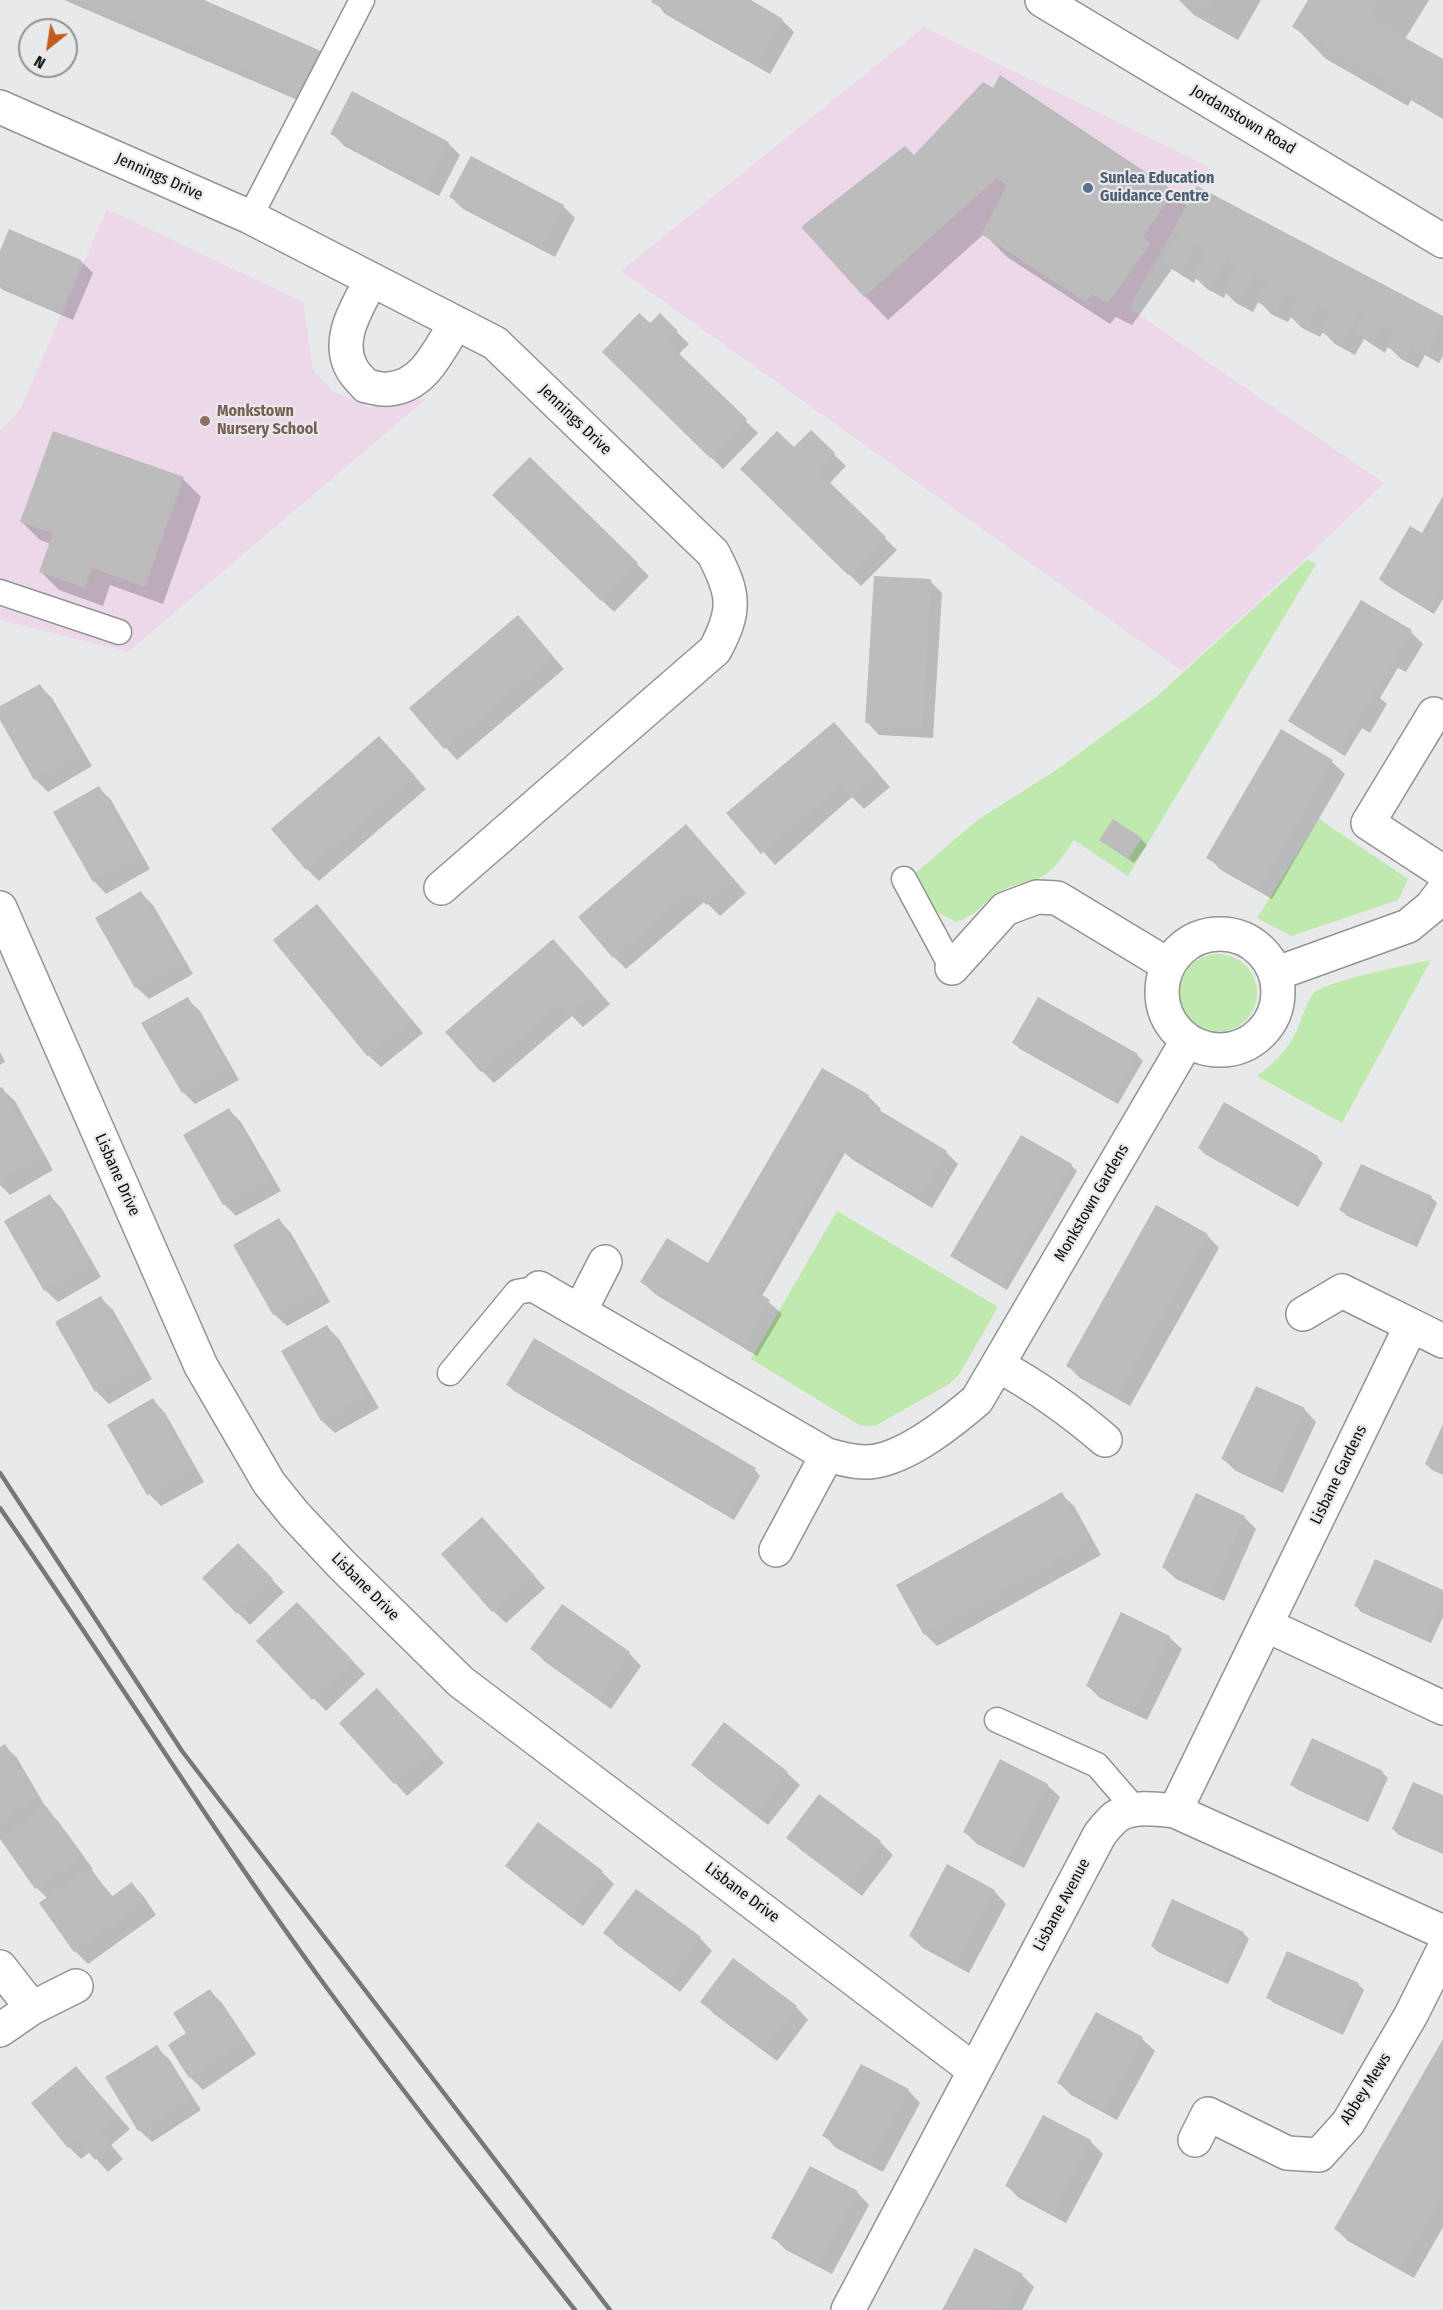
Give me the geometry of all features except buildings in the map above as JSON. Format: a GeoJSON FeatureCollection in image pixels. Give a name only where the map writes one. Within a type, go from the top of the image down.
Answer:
{"type":"FeatureCollection","features":[{"type":"Feature","properties":{"kind":"street","name":"Jordanstown Road"},"geometry":{"type":"LineString","coordinates":[[1042,0],[1443,241]]}},
{"type":"Feature","properties":{"kind":"street","name":"Jennings Drive"},"geometry":{"type":"LineString","coordinates":[[0,107],[250,217],[495,343],[713,553],[726,578],[731,603],[728,626],[715,650],[441,888]]}},
{"type":"Feature","properties":{"kind":"street"},"geometry":{"type":"LineString","coordinates":[[371,280],[349,327],[345,345],[352,368],[366,386],[388,389],[411,384],[427,369],[456,323]]}},
{"type":"Feature","properties":{"kind":"street"},"geometry":{"type":"LineString","coordinates":[[1434,714],[1368,823],[1443,872]]}},
{"type":"Feature","properties":{"kind":"street"},"geometry":{"type":"LineString","coordinates":[[1275,974],[1408,926],[1431,907],[1443,891]]}},
{"type":"Feature","properties":{"kind":"street"},"geometry":{"type":"LineString","coordinates":[[952,969],[1005,909],[1036,897],[1057,898],[1168,965]]}},
{"type":"Feature","properties":{"kind":"street","name":"Lisbane Drive"},"geometry":{"type":"LineString","coordinates":[[0,908],[201,1366],[269,1483],[294,1514],[341,1564],[461,1682],[974,2070]]}},
{"type":"Feature","properties":{"kind":"street"},"geometry":{"type":"LineString","coordinates":[[1224,934],[1241,938],[1256,947],[1267,959],[1275,974],[1278,993],[1274,1013],[1264,1030],[1249,1042],[1231,1050],[1211,1050],[1187,1041],[1178,1033],[1168,1018],[1162,1001],[1162,982],[1168,965],[1178,952],[1192,941],[1224,934]]}},
{"type":"Feature","properties":{"kind":"street","name":"Monkstown Gardens"},"geometry":{"type":"LineString","coordinates":[[539,1288],[827,1455],[864,1462],[896,1455],[940,1432],[977,1400],[999,1366],[1187,1041]]}},
{"type":"Feature","properties":{"kind":"street"},"geometry":{"type":"LineString","coordinates":[[580,1311],[605,1262]]}},
{"type":"Feature","properties":{"kind":"street"},"geometry":{"type":"LineString","coordinates":[[1303,1314],[1342,1292],[1443,1341]]}},
{"type":"Feature","properties":{"kind":"street","name":"Lisbane Gardens"},"geometry":{"type":"LineString","coordinates":[[1175,1811],[1412,1326]]}},
{"type":"Feature","properties":{"kind":"street"},"geometry":{"type":"LineString","coordinates":[[999,1366],[1067,1407],[1105,1440]]}},
{"type":"Feature","properties":{"kind":"street"},"geometry":{"type":"LineString","coordinates":[[776,1550],[827,1455]]}},
{"type":"Feature","properties":{"kind":"street"},"geometry":{"type":"LineString","coordinates":[[1266,1625],[1443,1708]]}},
{"type":"Feature","properties":{"kind":"street","name":"Lisbane Avenue"},"geometry":{"type":"LineString","coordinates":[[848,2310],[1100,1834],[1118,1815],[1136,1810],[1175,1811],[1443,1932]]}},
{"type":"Feature","properties":{"kind":"street","name":"Abbey Mews"},"geometry":{"type":"LineString","coordinates":[[1195,2140],[1208,2114],[1287,2153],[1319,2155],[1348,2123],[1411,2015],[1443,1951]]}},
{"type":"Feature","properties":{"kind":"street"},"geometry":{"type":"LineString","coordinates":[[0,1967],[32,2008]]}},
{"type":"Feature","properties":{"kind":"street"},"geometry":{"type":"LineString","coordinates":[[0,2030],[32,2008],[76,1986]]}},
{"type":"Feature","properties":{"kind":"lane"},"geometry":{"type":"LineString","coordinates":[[250,217],[362,0]]}},
{"type":"Feature","properties":{"kind":"lane"},"geometry":{"type":"LineString","coordinates":[[0,592],[119,632]]}},
{"type":"Feature","properties":{"kind":"lane"},"geometry":{"type":"LineString","coordinates":[[904,879],[952,969]]}},
{"type":"Feature","properties":{"kind":"lane"},"geometry":{"type":"LineString","coordinates":[[450,1373],[517,1292],[539,1288]]}},
{"type":"Feature","properties":{"kind":"lane"},"geometry":{"type":"LineString","coordinates":[[997,1719],[1097,1765],[1136,1810]]}},
{"type":"Feature","properties":{"kind":"shaded area"},"geometry":{"type":"Polygon","coordinates":[[[924,27],[1209,167],[1129,308],[1384,483],[1182,671],[621,271],[924,27]]]}},
{"type":"Feature","properties":{"kind":"shaded area","name":"Monkstown Nursery School"},"geometry":{"type":"Polygon","coordinates":[[[107,209],[303,302],[313,370],[333,391],[368,407],[427,398],[128,652],[0,620],[0,431],[20,410],[107,209]]]}},
{"type":"Feature","properties":{"kind":"green space"},"geometry":{"type":"Polygon","coordinates":[[[1307,560],[1316,564],[1128,876],[1074,840],[1050,871],[1034,880],[1004,889],[964,919],[956,922],[933,910],[913,875],[979,819],[1058,769],[1156,697],[1307,560]]]}},
{"type":"Feature","properties":{"kind":"green space"},"geometry":{"type":"Polygon","coordinates":[[[1319,819],[1408,879],[1398,900],[1291,936],[1257,918],[1319,819]]]}},
{"type":"Feature","properties":{"kind":"green space"},"geometry":{"type":"Polygon","coordinates":[[[1210,954],[1226,954],[1240,960],[1251,971],[1257,985],[1257,1001],[1251,1015],[1240,1026],[1226,1032],[1210,1032],[1196,1026],[1185,1015],[1179,1001],[1179,985],[1185,971],[1196,960],[1210,954]]]}},
{"type":"Feature","properties":{"kind":"green space"},"geometry":{"type":"Polygon","coordinates":[[[1431,960],[1342,1123],[1257,1076],[1271,1065],[1288,1046],[1313,994],[1350,978],[1431,960]]]}},
{"type":"Feature","properties":{"kind":"green space"},"geometry":{"type":"Polygon","coordinates":[[[837,1211],[998,1307],[960,1373],[949,1384],[875,1426],[861,1426],[751,1359],[837,1211]]]}},
{"type":"Feature","properties":{"kind":"railway"},"geometry":{"type":"LineString","coordinates":[[0,1473],[182,1751],[610,2310]]}},
{"type":"Feature","properties":{"kind":"railway"},"geometry":{"type":"LineString","coordinates":[[0,1508],[239,1863],[321,1980],[478,2187],[575,2310]]}},
{"type":"Feature","properties":{"kind":"place","name":"Sunlea Education Guidance Centre"},"geometry":{"type":"Point","coordinates":[1088,188]}},
{"type":"Feature","properties":{"kind":"place","name":"Monkstown Nursery School"},"geometry":{"type":"Point","coordinates":[205,421]}}]}
